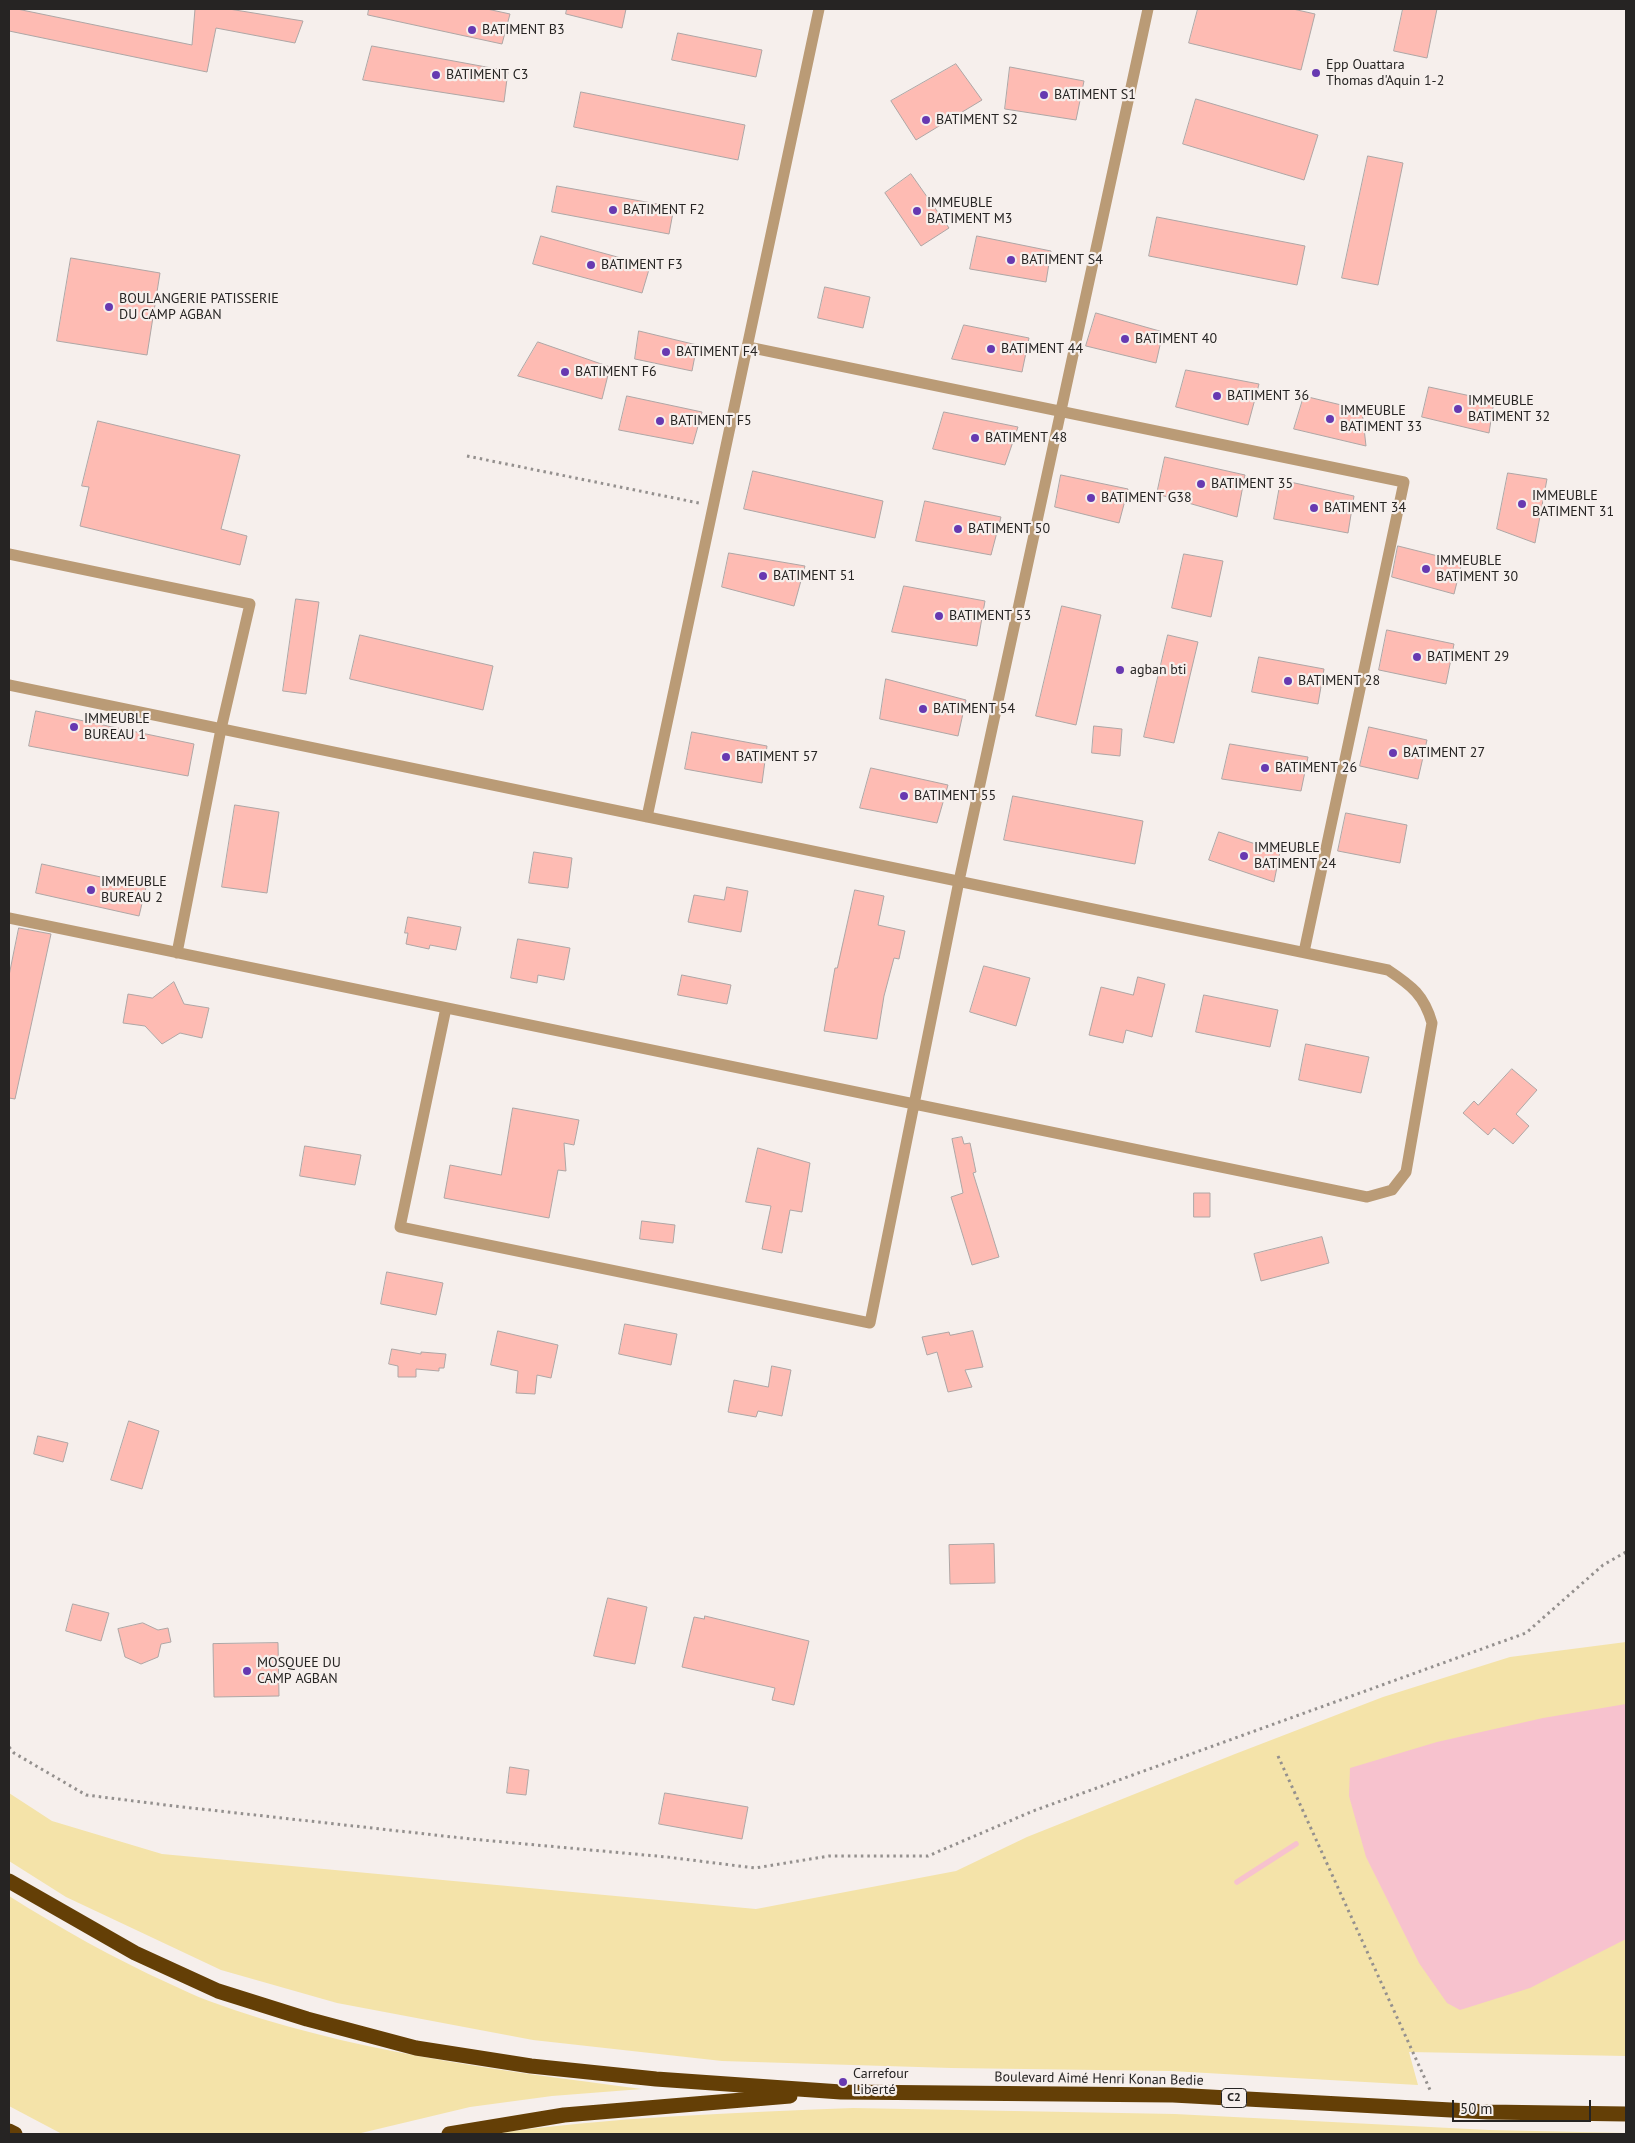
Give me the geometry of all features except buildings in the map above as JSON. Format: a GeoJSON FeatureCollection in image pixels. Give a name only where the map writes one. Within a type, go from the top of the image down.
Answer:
{"type":"FeatureCollection","features":[{"type":"Feature","properties":{"kind":"highway"},"geometry":{"type":"LineString","coordinates":[[9,1881],[135,1953],[218,1991],[307,2019],[416,2048],[531,2066],[656,2079],[841,2092]]}},
{"type":"Feature","properties":{"kind":"highway","name":"Boulevard Aimé Henri Konan Bedie"},"geometry":{"type":"LineString","coordinates":[[841,2092],[1173,2095],[1439,2109],[1626,2114]]}},
{"type":"Feature","properties":{"kind":"highway"},"geometry":{"type":"LineString","coordinates":[[449,2134],[564,2116],[841,2092]]}},
{"type":"Feature","properties":{"kind":"highway"},"geometry":{"type":"LineString","coordinates":[[9,2131],[16,2134]]}},
{"type":"Feature","properties":{"kind":"lane"},"geometry":{"type":"LineString","coordinates":[[647,817],[715,506],[819,9]]}},
{"type":"Feature","properties":{"kind":"lane"},"geometry":{"type":"LineString","coordinates":[[446,1008],[400,1227],[870,1323],[959,881],[1148,9]]}},
{"type":"Feature","properties":{"kind":"lane"},"geometry":{"type":"LineString","coordinates":[[748,346],[1404,482],[1304,952]]}},
{"type":"Feature","properties":{"kind":"lane"},"geometry":{"type":"LineString","coordinates":[[9,554],[250,604],[221,729],[177,953]]}},
{"type":"Feature","properties":{"kind":"lane"},"geometry":{"type":"LineString","coordinates":[[9,685],[1388,970],[1413,986],[1427,1005],[1432,1024],[1406,1172],[1392,1190],[1367,1197],[9,918]]}},
{"type":"Feature","properties":{"kind":"path"},"geometry":{"type":"LineString","coordinates":[[467,456],[715,506]]}},
{"type":"Feature","properties":{"kind":"path"},"geometry":{"type":"LineString","coordinates":[[9,1746],[14,1753],[86,1795],[174,1806],[471,1839],[667,1857],[755,1868],[829,1856],[928,1856],[1033,1811],[1526,1633],[1603,1565],[1626,1552]]}},
{"type":"Feature","properties":{"kind":"path"},"geometry":{"type":"LineString","coordinates":[[1278,1756],[1439,2109]]}},
{"type":"Feature","properties":{"kind":"shaded area"},"geometry":{"type":"Polygon","coordinates":[[[1626,1642],[1626,2056],[1409,2052],[1418,2085],[1171,2071],[951,2068],[722,2061],[533,2040],[337,2003],[221,1970],[66,1897],[9,1861],[9,1793],[52,1821],[162,1854],[756,1909],[956,1871],[1027,1837],[1383,1697],[1510,1657],[1626,1642]]]}},
{"type":"Feature","properties":{"kind":"shaded area"},"geometry":{"type":"Polygon","coordinates":[[[1626,1704],[1626,1939],[1530,1988],[1460,2010],[1447,2003],[1419,1963],[1366,1857],[1349,1796],[1350,1768],[1437,1742],[1543,1718],[1626,1704]]]}},
{"type":"Feature","properties":{"kind":"shaded area"},"geometry":{"type":"Polygon","coordinates":[[[9,1896],[87,1942],[147,1973],[204,1999],[262,2019],[315,2034],[423,2057],[642,2089],[552,2096],[470,2107],[357,2134],[62,2134],[9,2106],[9,1896]]]}},
{"type":"Feature","properties":{"kind":"shaded area"},"geometry":{"type":"Polygon","coordinates":[[[853,2108],[1175,2114],[1489,2130],[1626,2134],[490,2134],[581,2123],[853,2108]]]}},
{"type":"Feature","properties":{"kind":"waterway"},"geometry":{"type":"LineString","coordinates":[[1237,1882],[1296,1844]]}},
{"type":"Feature","properties":{"kind":"place","name":"BATIMENT B3"},"geometry":{"type":"Point","coordinates":[472,30]}},
{"type":"Feature","properties":{"kind":"place","name":"Epp Ouattara Thomas d'Aquin 1-2"},"geometry":{"type":"Point","coordinates":[1316,73]}},
{"type":"Feature","properties":{"kind":"place","name":"BATIMENT C3"},"geometry":{"type":"Point","coordinates":[436,75]}},
{"type":"Feature","properties":{"kind":"place","name":"BATIMENT S1"},"geometry":{"type":"Point","coordinates":[1044,95]}},
{"type":"Feature","properties":{"kind":"place","name":"BATIMENT S2"},"geometry":{"type":"Point","coordinates":[926,120]}},
{"type":"Feature","properties":{"kind":"place","name":"BATIMENT F2"},"geometry":{"type":"Point","coordinates":[613,210]}},
{"type":"Feature","properties":{"kind":"place","name":"IMMEUBLE BATIMENT M3"},"geometry":{"type":"Point","coordinates":[917,211]}},
{"type":"Feature","properties":{"kind":"place","name":"BATIMENT S4"},"geometry":{"type":"Point","coordinates":[1011,260]}},
{"type":"Feature","properties":{"kind":"place","name":"BATIMENT F3"},"geometry":{"type":"Point","coordinates":[591,265]}},
{"type":"Feature","properties":{"kind":"place","name":"BOULANGERIE PATISSERIE DU CAMP AGBAN"},"geometry":{"type":"Point","coordinates":[109,307]}},
{"type":"Feature","properties":{"kind":"place","name":"BATIMENT 40"},"geometry":{"type":"Point","coordinates":[1125,339]}},
{"type":"Feature","properties":{"kind":"place","name":"BATIMENT 44"},"geometry":{"type":"Point","coordinates":[991,349]}},
{"type":"Feature","properties":{"kind":"place","name":"BATIMENT F4"},"geometry":{"type":"Point","coordinates":[666,352]}},
{"type":"Feature","properties":{"kind":"place","name":"BATIMENT F6"},"geometry":{"type":"Point","coordinates":[565,372]}},
{"type":"Feature","properties":{"kind":"place","name":"BATIMENT 36"},"geometry":{"type":"Point","coordinates":[1217,396]}},
{"type":"Feature","properties":{"kind":"place","name":"IMMEUBLE BATIMENT 32"},"geometry":{"type":"Point","coordinates":[1458,409]}},
{"type":"Feature","properties":{"kind":"place","name":"IMMEUBLE BATIMENT 33"},"geometry":{"type":"Point","coordinates":[1330,419]}},
{"type":"Feature","properties":{"kind":"place","name":"BATIMENT F5"},"geometry":{"type":"Point","coordinates":[660,421]}},
{"type":"Feature","properties":{"kind":"place","name":"BATIMENT 48"},"geometry":{"type":"Point","coordinates":[975,438]}},
{"type":"Feature","properties":{"kind":"place","name":"BATIMENT 35"},"geometry":{"type":"Point","coordinates":[1201,484]}},
{"type":"Feature","properties":{"kind":"place","name":"BATIMENT G38"},"geometry":{"type":"Point","coordinates":[1091,498]}},
{"type":"Feature","properties":{"kind":"place","name":"IMMEUBLE BATIMENT 31"},"geometry":{"type":"Point","coordinates":[1522,504]}},
{"type":"Feature","properties":{"kind":"place","name":"BATIMENT 34"},"geometry":{"type":"Point","coordinates":[1314,508]}},
{"type":"Feature","properties":{"kind":"place","name":"BATIMENT 50"},"geometry":{"type":"Point","coordinates":[958,529]}},
{"type":"Feature","properties":{"kind":"place","name":"IMMEUBLE BATIMENT 30"},"geometry":{"type":"Point","coordinates":[1426,569]}},
{"type":"Feature","properties":{"kind":"place","name":"BATIMENT 51"},"geometry":{"type":"Point","coordinates":[763,576]}},
{"type":"Feature","properties":{"kind":"place","name":"BATIMENT 53"},"geometry":{"type":"Point","coordinates":[939,616]}},
{"type":"Feature","properties":{"kind":"place","name":"BATIMENT 29"},"geometry":{"type":"Point","coordinates":[1417,657]}},
{"type":"Feature","properties":{"kind":"place","name":"agban bti"},"geometry":{"type":"Point","coordinates":[1120,670]}},
{"type":"Feature","properties":{"kind":"place","name":"BATIMENT 28"},"geometry":{"type":"Point","coordinates":[1288,681]}},
{"type":"Feature","properties":{"kind":"place","name":"BATIMENT 54"},"geometry":{"type":"Point","coordinates":[923,709]}},
{"type":"Feature","properties":{"kind":"place","name":"IMMEUBLE BUREAU 1"},"geometry":{"type":"Point","coordinates":[74,727]}},
{"type":"Feature","properties":{"kind":"place","name":"BATIMENT 27"},"geometry":{"type":"Point","coordinates":[1393,753]}},
{"type":"Feature","properties":{"kind":"place","name":"BATIMENT 57"},"geometry":{"type":"Point","coordinates":[726,757]}},
{"type":"Feature","properties":{"kind":"place","name":"BATIMENT 26"},"geometry":{"type":"Point","coordinates":[1265,768]}},
{"type":"Feature","properties":{"kind":"place","name":"BATIMENT 55"},"geometry":{"type":"Point","coordinates":[904,796]}},
{"type":"Feature","properties":{"kind":"place","name":"IMMEUBLE BATIMENT 24"},"geometry":{"type":"Point","coordinates":[1244,856]}},
{"type":"Feature","properties":{"kind":"place","name":"IMMEUBLE BUREAU 2"},"geometry":{"type":"Point","coordinates":[91,890]}},
{"type":"Feature","properties":{"kind":"place","name":"MOSQUEE DU CAMP AGBAN"},"geometry":{"type":"Point","coordinates":[247,1671]}},
{"type":"Feature","properties":{"kind":"place","name":"Carrefour Liberté"},"geometry":{"type":"Point","coordinates":[843,2082]}}]}
